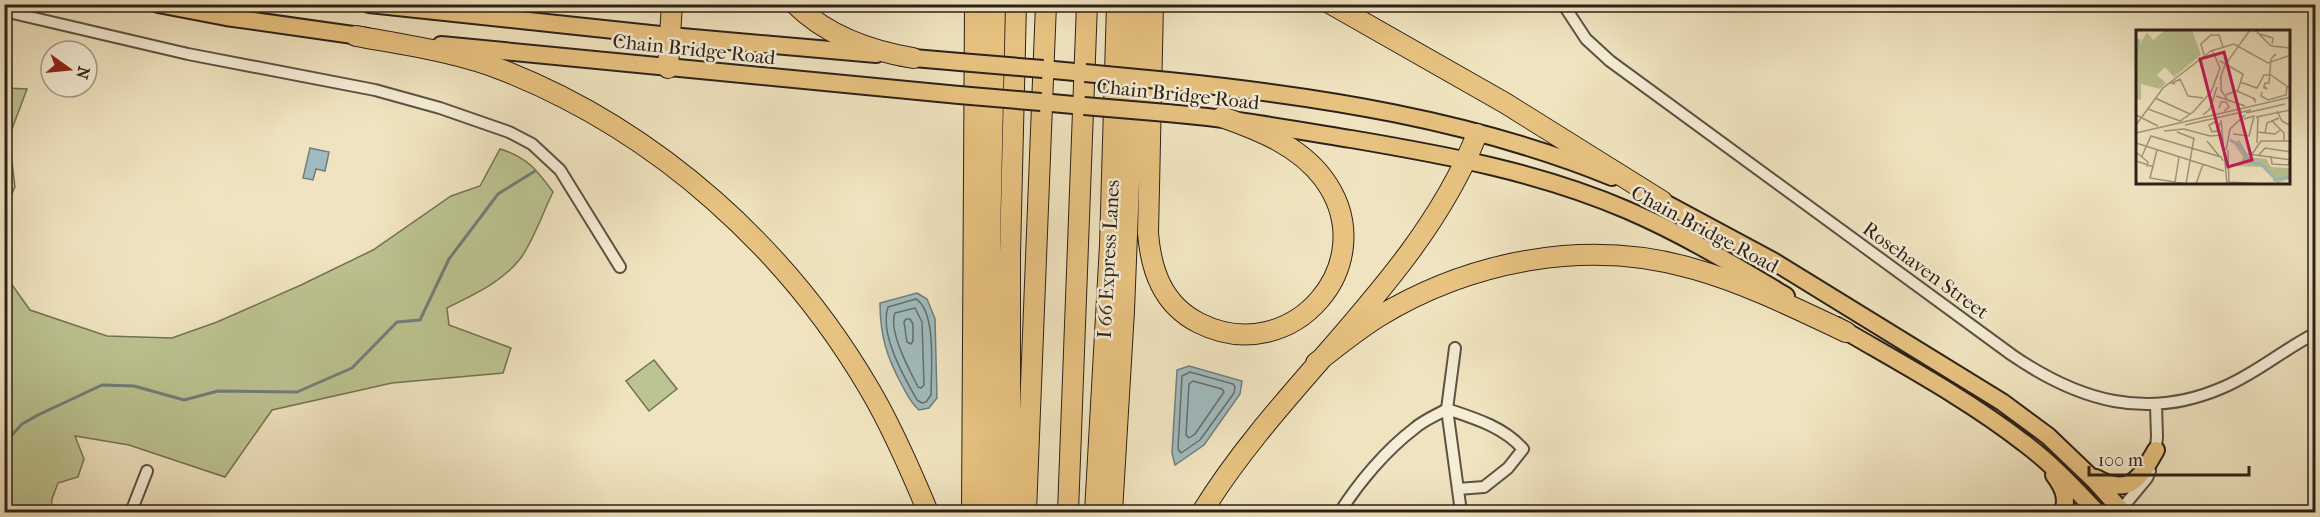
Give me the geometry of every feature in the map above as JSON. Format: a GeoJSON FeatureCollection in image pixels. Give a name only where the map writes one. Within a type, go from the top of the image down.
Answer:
{"type":"FeatureCollection","features":[{"type":"Feature","properties":{"kind":"highway"},"geometry":{"type":"LineString","coordinates":[[668,68],[672,4]]}},
{"type":"Feature","properties":{"kind":"highway"},"geometry":{"type":"LineString","coordinates":[[795,4],[813,20],[846,38],[885,52],[913,58]]}},
{"type":"Feature","properties":{"kind":"highway"},"geometry":{"type":"LineString","coordinates":[[972,513],[975,4]]}},
{"type":"Feature","properties":{"kind":"highway"},"geometry":{"type":"LineString","coordinates":[[992,513],[990,253],[995,4]]}},
{"type":"Feature","properties":{"kind":"highway"},"geometry":{"type":"LineString","coordinates":[[1010,513],[1010,254],[1016,4]]}},
{"type":"Feature","properties":{"kind":"highway"},"geometry":{"type":"LineString","coordinates":[[1026,513],[1046,4]]}},
{"type":"Feature","properties":{"kind":"highway"},"geometry":{"type":"LineString","coordinates":[[1068,513],[1087,4]]}},
{"type":"Feature","properties":{"kind":"highway","name":"I 66 Express Lanes"},"geometry":{"type":"LineString","coordinates":[[1095,513],[1110,245],[1117,4]]}},
{"type":"Feature","properties":{"kind":"highway"},"geometry":{"type":"LineString","coordinates":[[1112,513],[1124,311],[1136,4]]}},
{"type":"Feature","properties":{"kind":"highway"},"geometry":{"type":"LineString","coordinates":[[1153,4],[1148,233],[1153,268],[1168,299],[1195,321],[1232,334],[1266,333],[1304,316],[1330,287],[1342,256],[1342,222],[1331,190],[1311,165],[1268,136],[1222,117]]}},
{"type":"Feature","properties":{"kind":"highway"},"geometry":{"type":"LineString","coordinates":[[1331,4],[1504,103],[1662,201]]}},
{"type":"Feature","properties":{"kind":"highway"},"geometry":{"type":"LineString","coordinates":[[356,36],[470,59],[503,70],[588,110],[636,138],[681,172],[750,233],[783,270],[847,353],[871,391],[895,437],[928,513]]}},
{"type":"Feature","properties":{"kind":"highway"},"geometry":{"type":"LineString","coordinates":[[1202,513],[1248,446],[1385,283],[1430,221],[1467,160],[1478,134]]}},
{"type":"Feature","properties":{"kind":"highway"},"geometry":{"type":"LineString","coordinates":[[1316,363],[1378,317],[1449,281],[1503,265],[1562,256],[1641,258],[1694,269],[1754,291],[1846,332]]}},
{"type":"Feature","properties":{"kind":"main road","name":"Chain Bridge Road"},"geometry":{"type":"LineString","coordinates":[[158,4],[226,17],[356,36],[959,95],[1040,111],[1084,106],[1222,117],[1467,160],[1557,184],[1651,220],[1711,251],[1981,412],[2039,455],[2097,513]]}},
{"type":"Feature","properties":{"kind":"main road","name":"Chain Bridge Road"},"geometry":{"type":"LineString","coordinates":[[369,4],[670,36],[1168,81],[1320,101],[1478,134],[1585,166],[1662,201],[1773,261],[1978,386],[2048,436],[2087,473],[2121,512]]}},
{"type":"Feature","properties":{"kind":"main road"},"geometry":{"type":"LineString","coordinates":[[2087,473],[2112,485],[2120,487],[2128,485],[2142,473],[2156,450]]}},
{"type":"Feature","properties":{"kind":"main road"},"geometry":{"type":"LineString","coordinates":[[2039,455],[2063,489],[2066,501],[2063,513]]}},
{"type":"Feature","properties":{"kind":"street","name":"Rosehaven Street"},"geometry":{"type":"LineString","coordinates":[[1563,4],[1586,39],[1610,61],[2034,371],[2061,386],[2120,403],[2156,405],[2203,395],[2225,387],[2316,333]]}},
{"type":"Feature","properties":{"kind":"street"},"geometry":{"type":"LineString","coordinates":[[11,9],[194,56],[375,90],[460,115],[517,136],[542,151],[560,170],[620,267]]}},
{"type":"Feature","properties":{"kind":"street"},"geometry":{"type":"LineString","coordinates":[[1455,348],[1447,409],[1461,513]]}},
{"type":"Feature","properties":{"kind":"street"},"geometry":{"type":"LineString","coordinates":[[2121,512],[2147,478],[2156,450],[2156,405]]}},
{"type":"Feature","properties":{"kind":"street"},"geometry":{"type":"LineString","coordinates":[[1340,513],[1352,494],[1394,448],[1415,428],[1447,409],[1485,422],[1516,441],[1523,449],[1508,468],[1484,487],[1458,489]]}},
{"type":"Feature","properties":{"kind":"street"},"geometry":{"type":"LineString","coordinates":[[131,513],[147,471]]}},
{"type":"Feature","properties":{"kind":"green space"},"geometry":{"type":"Polygon","coordinates":[[[5,88],[27,89],[9,137],[15,187],[5,208],[5,88]]]}},
{"type":"Feature","properties":{"kind":"green space"},"geometry":{"type":"Polygon","coordinates":[[[500,149],[531,165],[553,192],[529,245],[513,267],[487,287],[447,308],[449,325],[511,348],[503,373],[392,383],[272,410],[225,477],[129,445],[75,436],[84,459],[78,477],[58,483],[52,499],[51,512],[5,512],[5,275],[30,310],[107,336],[172,338],[217,322],[373,250],[451,196],[480,186],[500,149]]]}},
{"type":"Feature","properties":{"kind":"green space"},"geometry":{"type":"Polygon","coordinates":[[[654,360],[677,389],[649,411],[626,381],[654,360]]]}},
{"type":"Feature","properties":{"kind":"water"},"geometry":{"type":"Polygon","coordinates":[[[310,148],[329,152],[325,171],[316,169],[313,180],[303,178],[310,148]]]}},
{"type":"Feature","properties":{"kind":"water"},"geometry":{"type":"Polygon","coordinates":[[[917,293],[927,299],[935,319],[937,398],[929,408],[919,410],[908,396],[889,356],[881,326],[880,303],[917,293]]]}},
{"type":"Feature","properties":{"kind":"water"},"geometry":{"type":"Polygon","coordinates":[[[1189,366],[1242,381],[1240,394],[1204,445],[1175,465],[1172,453],[1177,370],[1189,366]]]}},
{"type":"Feature","properties":{"kind":"waterway"},"geometry":{"type":"LineString","coordinates":[[4,439],[11,436],[22,424],[38,415],[102,385],[134,386],[184,400],[218,391],[297,392],[352,368],[397,322],[420,320],[449,259],[498,194],[535,171]]}}]}
